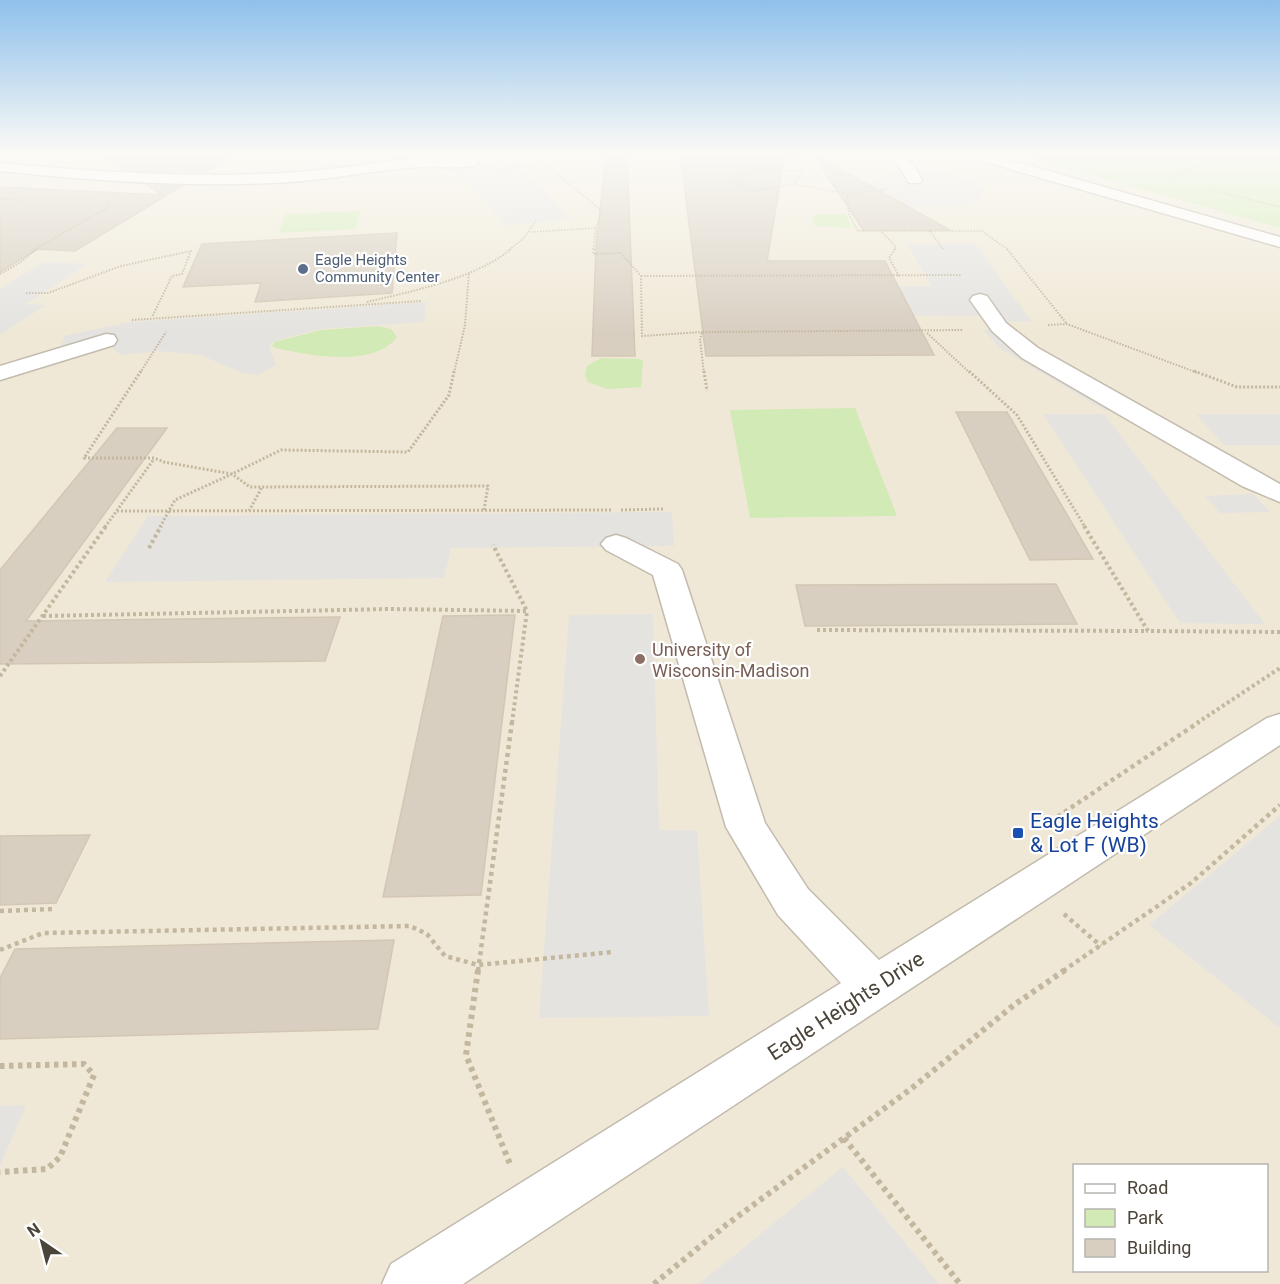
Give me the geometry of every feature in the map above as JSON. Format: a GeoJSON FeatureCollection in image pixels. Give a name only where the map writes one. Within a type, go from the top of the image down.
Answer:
{"type":"FeatureCollection","features":[{"type":"Feature","properties":{"kind":"street"},"geometry":{"type":"LineString","coordinates":[[1179,213],[1280,242]]}},
{"type":"Feature","properties":{"kind":"street"},"geometry":{"type":"LineString","coordinates":[[1213,213],[1280,232]]}},
{"type":"Feature","properties":{"kind":"street"},"geometry":{"type":"LineString","coordinates":[[980,300],[999,327],[1030,353],[1251,480],[1280,494]]}},
{"type":"Feature","properties":{"kind":"street"},"geometry":{"type":"LineString","coordinates":[[0,373],[106,340]]}},
{"type":"Feature","properties":{"kind":"street"},"geometry":{"type":"LineString","coordinates":[[616,544],[667,570],[746,827],[793,902],[874,986]]}},
{"type":"Feature","properties":{"kind":"street","name":"Eagle Heights Drive"},"geometry":{"type":"LineString","coordinates":[[411,1284],[1280,727]]}},
{"type":"Feature","properties":{"kind":"path"},"geometry":{"type":"LineString","coordinates":[[0,274],[97,213]]}},
{"type":"Feature","properties":{"kind":"path"},"geometry":{"type":"LineString","coordinates":[[601,213],[596,228],[593,254],[621,254],[641,276],[642,336],[702,332],[926,332],[1067,324],[1237,387],[1280,387]]}},
{"type":"Feature","properties":{"kind":"path"},"geometry":{"type":"LineString","coordinates":[[849,213],[858,231],[982,231],[1007,249],[1067,324]]}},
{"type":"Feature","properties":{"kind":"path"},"geometry":{"type":"LineString","coordinates":[[354,305],[420,289],[469,272],[522,241],[531,232],[536,220]]}},
{"type":"Feature","properties":{"kind":"path"},"geometry":{"type":"LineString","coordinates":[[531,232],[596,228]]}},
{"type":"Feature","properties":{"kind":"path"},"geometry":{"type":"LineString","coordinates":[[881,231],[896,247],[889,258],[899,276]]}},
{"type":"Feature","properties":{"kind":"path"},"geometry":{"type":"LineString","coordinates":[[930,231],[943,249]]}},
{"type":"Feature","properties":{"kind":"path"},"geometry":{"type":"LineString","coordinates":[[26,293],[48,293],[121,266],[157,256],[191,251],[182,274],[172,276],[151,318]]}},
{"type":"Feature","properties":{"kind":"path"},"geometry":{"type":"LineString","coordinates":[[149,548],[175,500],[281,450],[408,452],[449,395],[465,325],[469,272]]}},
{"type":"Feature","properties":{"kind":"path"},"geometry":{"type":"LineString","coordinates":[[641,276],[961,274]]}},
{"type":"Feature","properties":{"kind":"path"},"geometry":{"type":"LineString","coordinates":[[125,321],[422,301]]}},
{"type":"Feature","properties":{"kind":"path"},"geometry":{"type":"LineString","coordinates":[[166,332],[84,458],[154,458],[164,462],[232,474],[250,487],[488,486],[484,510]]}},
{"type":"Feature","properties":{"kind":"path"},"geometry":{"type":"LineString","coordinates":[[702,332],[700,340],[707,391]]}},
{"type":"Feature","properties":{"kind":"path"},"geometry":{"type":"LineString","coordinates":[[926,332],[1017,415],[1148,631]]}},
{"type":"Feature","properties":{"kind":"path"},"geometry":{"type":"LineString","coordinates":[[0,676],[154,458]]}},
{"type":"Feature","properties":{"kind":"path"},"geometry":{"type":"LineString","coordinates":[[249,511],[262,487]]}},
{"type":"Feature","properties":{"kind":"path"},"geometry":{"type":"LineString","coordinates":[[117,511],[663,509]]}},
{"type":"Feature","properties":{"kind":"path"},"geometry":{"type":"LineString","coordinates":[[493,545],[527,611],[466,1055],[529,1209]]}},
{"type":"Feature","properties":{"kind":"path"},"geometry":{"type":"LineString","coordinates":[[43,616],[391,609],[527,611]]}},
{"type":"Feature","properties":{"kind":"path"},"geometry":{"type":"LineString","coordinates":[[817,630],[1280,632]]}},
{"type":"Feature","properties":{"kind":"path"},"geometry":{"type":"LineString","coordinates":[[654,1284],[726,1225],[912,1088],[1014,1005],[1191,883],[1280,805]]}},
{"type":"Feature","properties":{"kind":"path"},"geometry":{"type":"LineString","coordinates":[[0,911],[54,909]]}},
{"type":"Feature","properties":{"kind":"path"},"geometry":{"type":"LineString","coordinates":[[0,950],[43,933],[410,927],[428,934],[445,956],[478,965],[613,952]]}},
{"type":"Feature","properties":{"kind":"path"},"geometry":{"type":"LineString","coordinates":[[0,1066],[84,1064],[94,1075],[60,1157],[47,1169],[0,1172]]}},
{"type":"Feature","properties":{"kind":"path"},"geometry":{"type":"LineString","coordinates":[[844,1138],[960,1284]]}},
{"type":"Feature","properties":{"kind":"shaded area","name":"University of Wisconsin-Madison"},"geometry":{"type":"Polygon","coordinates":[[[0,213],[1280,213],[1280,1284],[0,1284],[0,213]]]}},
{"type":"Feature","properties":{"kind":"shaded area"},"geometry":{"type":"Polygon","coordinates":[[[495,213],[565,213],[570,218],[506,226],[495,213]]]}},
{"type":"Feature","properties":{"kind":"shaded area"},"geometry":{"type":"Polygon","coordinates":[[[975,243],[1031,321],[1011,322],[975,316],[704,315],[699,286],[931,286],[907,244],[975,243]]]}},
{"type":"Feature","properties":{"kind":"shaded area"},"geometry":{"type":"Polygon","coordinates":[[[43,262],[88,264],[26,304],[46,305],[0,335],[0,289],[43,262]]]}},
{"type":"Feature","properties":{"kind":"shaded area"},"geometry":{"type":"Polygon","coordinates":[[[426,302],[424,322],[320,329],[274,341],[269,346],[276,365],[258,375],[240,372],[201,355],[159,351],[121,355],[110,346],[61,347],[64,336],[130,322],[426,302]]]}},
{"type":"Feature","properties":{"kind":"shaded area"},"geometry":{"type":"Polygon","coordinates":[[[993,329],[1116,408],[1106,411],[1001,349],[983,330],[993,329]]]}},
{"type":"Feature","properties":{"kind":"shaded area"},"geometry":{"type":"Polygon","coordinates":[[[1043,414],[1104,414],[1265,624],[1180,623],[1043,414]]]}},
{"type":"Feature","properties":{"kind":"shaded area"},"geometry":{"type":"Polygon","coordinates":[[[1196,414],[1280,414],[1280,445],[1224,445],[1196,414]]]}},
{"type":"Feature","properties":{"kind":"shaded area"},"geometry":{"type":"Polygon","coordinates":[[[1253,494],[1270,512],[1220,513],[1205,496],[1253,494]]]}},
{"type":"Feature","properties":{"kind":"shaded area"},"geometry":{"type":"Polygon","coordinates":[[[672,512],[674,546],[451,548],[444,578],[105,582],[148,516],[672,512]]]}},
{"type":"Feature","properties":{"kind":"shaded area"},"geometry":{"type":"Polygon","coordinates":[[[653,614],[659,830],[697,830],[709,1016],[539,1018],[569,615],[653,614]]]}},
{"type":"Feature","properties":{"kind":"shaded area"},"geometry":{"type":"Polygon","coordinates":[[[1280,816],[1280,1028],[1149,925],[1280,816]]]}},
{"type":"Feature","properties":{"kind":"shaded area"},"geometry":{"type":"Polygon","coordinates":[[[26,1105],[0,1166],[0,1106],[26,1105]]]}},
{"type":"Feature","properties":{"kind":"shaded area"},"geometry":{"type":"Polygon","coordinates":[[[843,1167],[939,1284],[699,1284],[843,1167]]]}},
{"type":"Feature","properties":{"kind":"green space"},"geometry":{"type":"Polygon","coordinates":[[[360,213],[356,229],[279,233],[285,214],[360,213]]]}},
{"type":"Feature","properties":{"kind":"green space"},"geometry":{"type":"Polygon","coordinates":[[[1226,213],[1280,213],[1280,228],[1226,213]]]}},
{"type":"Feature","properties":{"kind":"green space"},"geometry":{"type":"Polygon","coordinates":[[[846,214],[852,228],[815,226],[812,216],[846,214]]]}},
{"type":"Feature","properties":{"kind":"green space"},"geometry":{"type":"Polygon","coordinates":[[[379,326],[391,329],[397,337],[386,347],[372,353],[356,356],[320,356],[272,347],[274,342],[321,330],[379,326]]]}},
{"type":"Feature","properties":{"kind":"green space"},"geometry":{"type":"Polygon","coordinates":[[[601,358],[643,361],[641,387],[607,389],[588,382],[585,376],[587,366],[601,358]]]}},
{"type":"Feature","properties":{"kind":"green space"},"geometry":{"type":"Polygon","coordinates":[[[855,408],[897,516],[750,518],[730,410],[855,408]]]}},
{"type":"Feature","properties":{"kind":"building"},"geometry":{"type":"Polygon","coordinates":[[[0,213],[138,213],[75,251],[38,249],[0,272],[0,213]]]}},
{"type":"Feature","properties":{"kind":"building"},"geometry":{"type":"Polygon","coordinates":[[[600,213],[629,213],[635,356],[592,356],[596,246],[600,213]]]}},
{"type":"Feature","properties":{"kind":"building"},"geometry":{"type":"Polygon","coordinates":[[[688,213],[775,213],[767,261],[885,261],[934,355],[706,356],[688,213]]]}},
{"type":"Feature","properties":{"kind":"building"},"geometry":{"type":"Polygon","coordinates":[[[852,213],[919,213],[950,230],[863,230],[852,213]]]}},
{"type":"Feature","properties":{"kind":"building","name":"Eagle Heights Community Center"},"geometry":{"type":"Polygon","coordinates":[[[397,233],[392,293],[255,302],[261,283],[183,287],[202,244],[397,233]]]}},
{"type":"Feature","properties":{"kind":"building"},"geometry":{"type":"Polygon","coordinates":[[[956,412],[1007,412],[1093,559],[1030,560],[956,412]]]}},
{"type":"Feature","properties":{"kind":"building"},"geometry":{"type":"Polygon","coordinates":[[[117,428],[167,428],[26,621],[340,617],[325,661],[0,664],[0,570],[117,428]]]}},
{"type":"Feature","properties":{"kind":"building"},"geometry":{"type":"Polygon","coordinates":[[[1056,584],[1077,624],[805,626],[796,585],[1056,584]]]}},
{"type":"Feature","properties":{"kind":"building"},"geometry":{"type":"Polygon","coordinates":[[[515,615],[481,895],[383,897],[443,616],[515,615]]]}},
{"type":"Feature","properties":{"kind":"building"},"geometry":{"type":"Polygon","coordinates":[[[90,835],[56,903],[0,905],[0,836],[90,835]]]}},
{"type":"Feature","properties":{"kind":"building"},"geometry":{"type":"Polygon","coordinates":[[[394,940],[378,1029],[0,1039],[0,978],[15,949],[394,940]]]}},
{"type":"Feature","properties":{"kind":"place","name":"Eagle Heights Community Center"},"geometry":{"type":"Point","coordinates":[303,269]}},
{"type":"Feature","properties":{"kind":"place","name":"University of Wisconsin-Madison"},"geometry":{"type":"Point","coordinates":[640,659]}},
{"type":"Feature","properties":{"kind":"place","name":"Eagle Heights & Lot F (WB)"},"geometry":{"type":"Point","coordinates":[1018,833]}}]}
